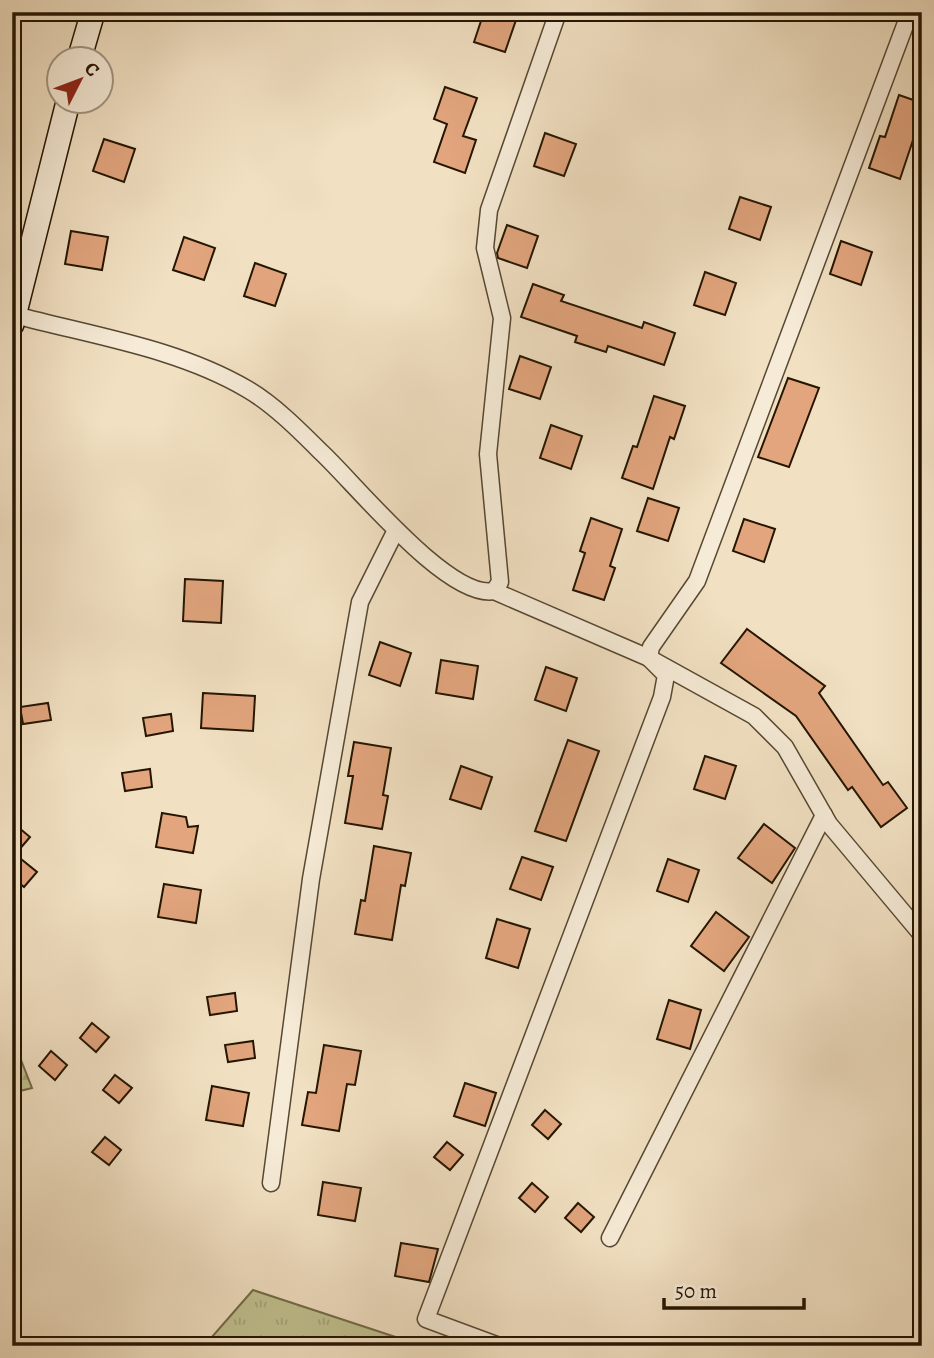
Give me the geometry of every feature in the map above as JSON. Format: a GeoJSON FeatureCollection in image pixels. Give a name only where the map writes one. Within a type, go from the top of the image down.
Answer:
{"type":"FeatureCollection","features":[{"type":"Feature","properties":{"kind":"main road"},"geometry":{"type":"LineString","coordinates":[[83,46],[93,12]]}},
{"type":"Feature","properties":{"kind":"main road"},"geometry":{"type":"LineString","coordinates":[[14,320],[65,116]]}},
{"type":"Feature","properties":{"kind":"street"},"geometry":{"type":"LineString","coordinates":[[494,591],[500,582],[488,454],[502,318],[485,237],[489,210],[558,12]]}},
{"type":"Feature","properties":{"kind":"street"},"geometry":{"type":"LineString","coordinates":[[499,1346],[426,1319],[662,697],[666,676],[649,658],[650,647],[697,580],[910,12]]}},
{"type":"Feature","properties":{"kind":"street"},"geometry":{"type":"LineString","coordinates":[[14,320],[185,358],[250,390],[321,451],[396,530],[463,584],[486,593],[494,591],[649,658],[754,716],[785,747],[824,816],[922,935]]}},
{"type":"Feature","properties":{"kind":"street"},"geometry":{"type":"LineString","coordinates":[[271,1183],[311,879],[360,602],[396,530]]}},
{"type":"Feature","properties":{"kind":"street"},"geometry":{"type":"LineString","coordinates":[[610,1238],[824,816]]}},
{"type":"Feature","properties":{"kind":"green space"},"geometry":{"type":"Polygon","coordinates":[[[12,1037],[32,1088],[12,1093],[12,1037]]]}},
{"type":"Feature","properties":{"kind":"green space"},"geometry":{"type":"Polygon","coordinates":[[[253,1290],[423,1346],[204,1346],[253,1290]]]}},
{"type":"Feature","properties":{"kind":"building"},"geometry":{"type":"Polygon","coordinates":[[[484,12],[516,20],[505,52],[474,42],[484,12]]]}},
{"type":"Feature","properties":{"kind":"building"},"geometry":{"type":"Polygon","coordinates":[[[445,87],[477,98],[463,136],[476,140],[465,173],[434,162],[447,124],[434,119],[445,87]]]}},
{"type":"Feature","properties":{"kind":"building"},"geometry":{"type":"Polygon","coordinates":[[[899,95],[922,103],[922,130],[919,139],[914,137],[900,179],[869,168],[880,136],[885,137],[899,95]]]}},
{"type":"Feature","properties":{"kind":"building"},"geometry":{"type":"Polygon","coordinates":[[[545,133],[576,144],[564,176],[534,166],[545,133]]]}},
{"type":"Feature","properties":{"kind":"building"},"geometry":{"type":"Polygon","coordinates":[[[104,139],[135,149],[124,182],[93,171],[104,139]]]}},
{"type":"Feature","properties":{"kind":"building"},"geometry":{"type":"Polygon","coordinates":[[[740,197],[771,207],[760,240],[729,229],[740,197]]]}},
{"type":"Feature","properties":{"kind":"building"},"geometry":{"type":"Polygon","coordinates":[[[507,225],[538,236],[527,268],[498,258],[497,253],[507,225]]]}},
{"type":"Feature","properties":{"kind":"building"},"geometry":{"type":"Polygon","coordinates":[[[71,231],[108,237],[102,270],[65,264],[71,231]]]}},
{"type":"Feature","properties":{"kind":"building"},"geometry":{"type":"Polygon","coordinates":[[[184,237],[215,248],[204,280],[173,270],[184,237]]]}},
{"type":"Feature","properties":{"kind":"building"},"geometry":{"type":"Polygon","coordinates":[[[841,241],[872,252],[861,285],[830,274],[841,241]]]}},
{"type":"Feature","properties":{"kind":"building"},"geometry":{"type":"Polygon","coordinates":[[[255,263],[286,274],[275,306],[244,296],[255,263]]]}},
{"type":"Feature","properties":{"kind":"building"},"geometry":{"type":"Polygon","coordinates":[[[705,272],[736,283],[725,315],[694,305],[705,272]]]}},
{"type":"Feature","properties":{"kind":"building"},"geometry":{"type":"Polygon","coordinates":[[[533,284],[564,295],[561,301],[642,328],[644,322],[675,333],[664,365],[608,346],[606,352],[575,342],[577,336],[521,317],[533,284]]]}},
{"type":"Feature","properties":{"kind":"building"},"geometry":{"type":"Polygon","coordinates":[[[520,356],[551,367],[540,399],[509,389],[520,356]]]}},
{"type":"Feature","properties":{"kind":"building"},"geometry":{"type":"Polygon","coordinates":[[[788,378],[819,388],[789,467],[758,457],[788,378]]]}},
{"type":"Feature","properties":{"kind":"building"},"geometry":{"type":"Polygon","coordinates":[[[654,396],[685,406],[674,439],[670,437],[653,489],[622,478],[633,446],[637,447],[654,396]]]}},
{"type":"Feature","properties":{"kind":"building"},"geometry":{"type":"Polygon","coordinates":[[[551,425],[582,436],[571,469],[540,458],[551,425]]]}},
{"type":"Feature","properties":{"kind":"building"},"geometry":{"type":"Polygon","coordinates":[[[648,498],[679,508],[668,541],[637,531],[648,498]]]}},
{"type":"Feature","properties":{"kind":"building"},"geometry":{"type":"Polygon","coordinates":[[[591,518],[622,529],[610,566],[615,568],[604,600],[573,590],[585,553],[580,551],[591,518]]]}},
{"type":"Feature","properties":{"kind":"building"},"geometry":{"type":"Polygon","coordinates":[[[744,519],[775,529],[764,562],[733,551],[744,519]]]}},
{"type":"Feature","properties":{"kind":"building"},"geometry":{"type":"Polygon","coordinates":[[[185,579],[223,581],[221,623],[183,621],[185,579]]]}},
{"type":"Feature","properties":{"kind":"building"},"geometry":{"type":"Polygon","coordinates":[[[747,629],[825,686],[819,693],[883,785],[888,782],[907,808],[881,827],[852,787],[848,790],[796,716],[721,663],[747,629]]]}},
{"type":"Feature","properties":{"kind":"building"},"geometry":{"type":"Polygon","coordinates":[[[380,642],[411,653],[400,686],[369,675],[380,642]]]}},
{"type":"Feature","properties":{"kind":"building"},"geometry":{"type":"Polygon","coordinates":[[[441,660],[478,666],[473,699],[436,693],[441,660]]]}},
{"type":"Feature","properties":{"kind":"building"},"geometry":{"type":"Polygon","coordinates":[[[546,667],[577,678],[566,711],[535,700],[546,667]]]}},
{"type":"Feature","properties":{"kind":"building"},"geometry":{"type":"Polygon","coordinates":[[[203,693],[255,696],[253,731],[201,728],[203,693]]]}},
{"type":"Feature","properties":{"kind":"building"},"geometry":{"type":"Polygon","coordinates":[[[48,703],[51,720],[23,724],[20,707],[48,703]]]}},
{"type":"Feature","properties":{"kind":"building"},"geometry":{"type":"Polygon","coordinates":[[[171,714],[173,731],[146,736],[143,718],[171,714]]]}},
{"type":"Feature","properties":{"kind":"building"},"geometry":{"type":"Polygon","coordinates":[[[568,740],[599,751],[566,841],[535,831],[568,740]]]}},
{"type":"Feature","properties":{"kind":"building"},"geometry":{"type":"Polygon","coordinates":[[[354,742],[391,748],[383,795],[388,796],[382,829],[345,823],[353,776],[348,776],[354,742]]]}},
{"type":"Feature","properties":{"kind":"building"},"geometry":{"type":"Polygon","coordinates":[[[705,756],[736,766],[725,799],[694,789],[705,756]]]}},
{"type":"Feature","properties":{"kind":"building"},"geometry":{"type":"Polygon","coordinates":[[[461,766],[492,777],[481,809],[450,799],[461,766]]]}},
{"type":"Feature","properties":{"kind":"building"},"geometry":{"type":"Polygon","coordinates":[[[150,769],[152,787],[125,791],[122,773],[150,769]]]}},
{"type":"Feature","properties":{"kind":"building"},"geometry":{"type":"Polygon","coordinates":[[[162,813],[186,817],[188,827],[198,826],[193,853],[156,847],[162,813]]]}},
{"type":"Feature","properties":{"kind":"building"},"geometry":{"type":"Polygon","coordinates":[[[12,822],[30,837],[12,858],[12,822]]]}},
{"type":"Feature","properties":{"kind":"building"},"geometry":{"type":"Polygon","coordinates":[[[764,824],[795,848],[772,883],[738,858],[764,824]]]}},
{"type":"Feature","properties":{"kind":"building"},"geometry":{"type":"Polygon","coordinates":[[[374,846],[411,853],[405,886],[401,885],[392,940],[355,934],[361,900],[365,901],[374,846]]]}},
{"type":"Feature","properties":{"kind":"building"},"geometry":{"type":"Polygon","coordinates":[[[522,857],[553,867],[541,900],[510,889],[522,857]]]}},
{"type":"Feature","properties":{"kind":"building"},"geometry":{"type":"Polygon","coordinates":[[[21,859],[37,872],[24,887],[12,877],[12,868],[21,859]]]}},
{"type":"Feature","properties":{"kind":"building"},"geometry":{"type":"Polygon","coordinates":[[[668,859],[699,870],[688,902],[657,891],[668,859]]]}},
{"type":"Feature","properties":{"kind":"building"},"geometry":{"type":"Polygon","coordinates":[[[164,884],[201,890],[196,923],[158,917],[164,884]]]}},
{"type":"Feature","properties":{"kind":"building"},"geometry":{"type":"Polygon","coordinates":[[[716,912],[749,937],[724,971],[691,946],[716,912]]]}},
{"type":"Feature","properties":{"kind":"building"},"geometry":{"type":"Polygon","coordinates":[[[497,919],[530,929],[518,968],[486,958],[497,919]]]}},
{"type":"Feature","properties":{"kind":"building"},"geometry":{"type":"Polygon","coordinates":[[[235,993],[237,1011],[210,1015],[207,997],[235,993]]]}},
{"type":"Feature","properties":{"kind":"building"},"geometry":{"type":"Polygon","coordinates":[[[669,1000],[701,1010],[690,1049],[657,1039],[669,1000]]]}},
{"type":"Feature","properties":{"kind":"building"},"geometry":{"type":"Polygon","coordinates":[[[92,1023],[109,1037],[96,1052],[80,1038],[92,1023]]]}},
{"type":"Feature","properties":{"kind":"building"},"geometry":{"type":"Polygon","coordinates":[[[253,1041],[255,1058],[228,1062],[225,1045],[253,1041]]]}},
{"type":"Feature","properties":{"kind":"building"},"geometry":{"type":"Polygon","coordinates":[[[324,1045],[361,1051],[355,1085],[347,1084],[339,1131],[302,1125],[308,1092],[316,1093],[324,1045]]]}},
{"type":"Feature","properties":{"kind":"building"},"geometry":{"type":"Polygon","coordinates":[[[51,1051],[67,1065],[55,1080],[39,1066],[51,1051]]]}},
{"type":"Feature","properties":{"kind":"building"},"geometry":{"type":"Polygon","coordinates":[[[115,1075],[132,1088],[119,1103],[103,1090],[115,1075]]]}},
{"type":"Feature","properties":{"kind":"building"},"geometry":{"type":"Polygon","coordinates":[[[465,1083],[496,1093],[485,1126],[454,1116],[465,1083]]]}},
{"type":"Feature","properties":{"kind":"building"},"geometry":{"type":"Polygon","coordinates":[[[212,1086],[249,1093],[243,1126],[206,1120],[212,1086]]]}},
{"type":"Feature","properties":{"kind":"building"},"geometry":{"type":"Polygon","coordinates":[[[545,1110],[561,1124],[548,1139],[532,1125],[545,1110]]]}},
{"type":"Feature","properties":{"kind":"building"},"geometry":{"type":"Polygon","coordinates":[[[105,1137],[121,1150],[109,1165],[92,1152],[105,1137]]]}},
{"type":"Feature","properties":{"kind":"building"},"geometry":{"type":"Polygon","coordinates":[[[447,1142],[463,1155],[450,1170],[434,1157],[447,1142]]]}},
{"type":"Feature","properties":{"kind":"building"},"geometry":{"type":"Polygon","coordinates":[[[323,1182],[361,1188],[355,1221],[318,1215],[323,1182]]]}},
{"type":"Feature","properties":{"kind":"building"},"geometry":{"type":"Polygon","coordinates":[[[532,1183],[548,1197],[535,1212],[519,1198],[532,1183]]]}},
{"type":"Feature","properties":{"kind":"building"},"geometry":{"type":"Polygon","coordinates":[[[578,1203],[594,1217],[581,1232],[565,1218],[578,1203]]]}},
{"type":"Feature","properties":{"kind":"building"},"geometry":{"type":"Polygon","coordinates":[[[401,1243],[438,1249],[429,1282],[395,1276],[401,1243]]]}}]}
